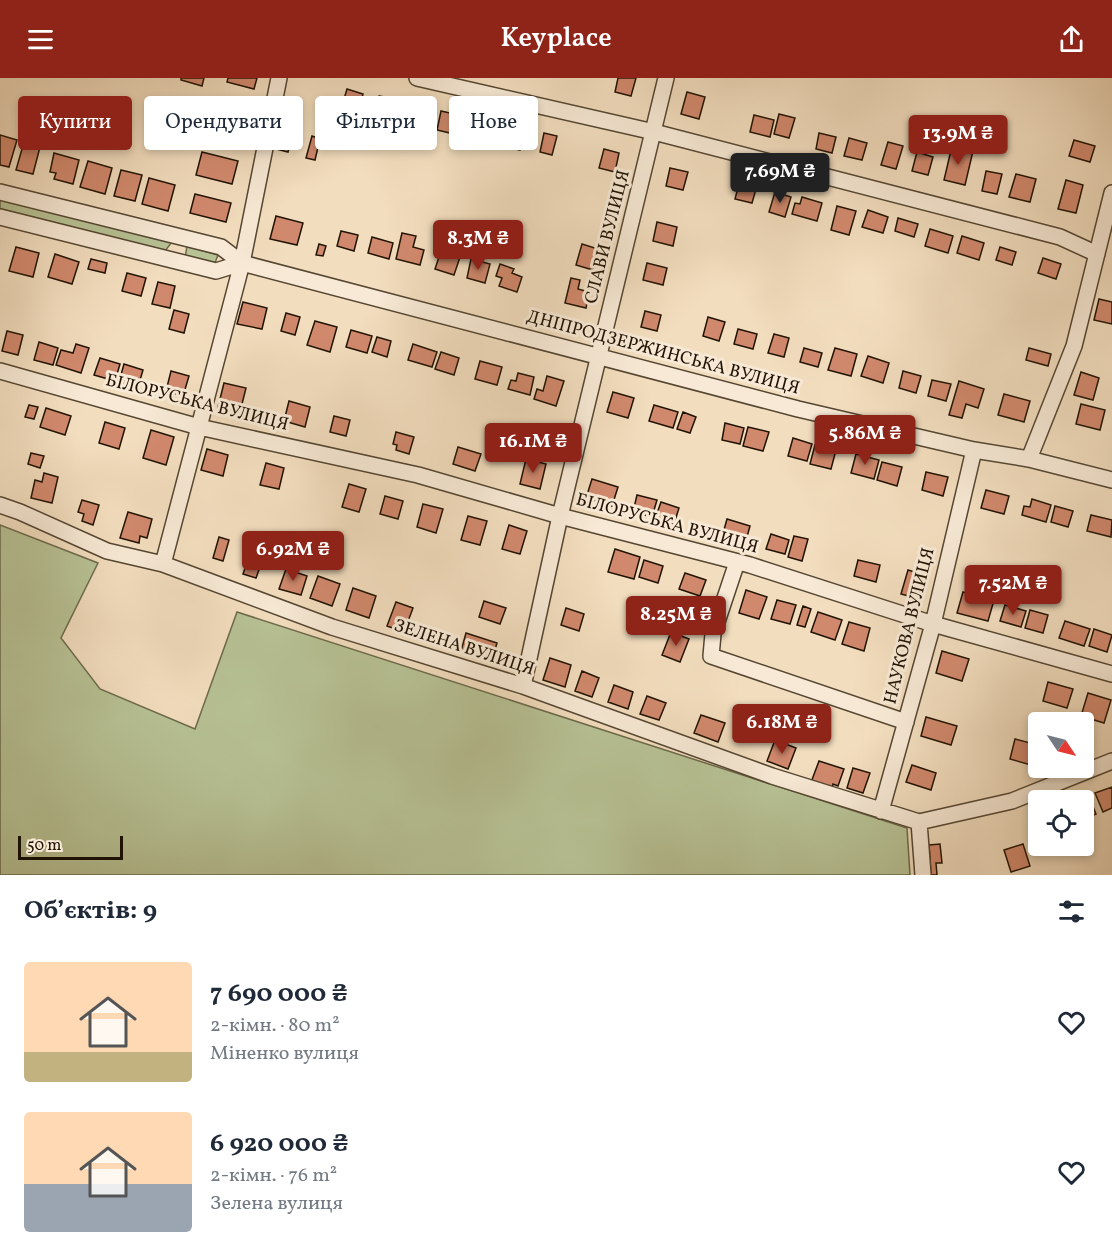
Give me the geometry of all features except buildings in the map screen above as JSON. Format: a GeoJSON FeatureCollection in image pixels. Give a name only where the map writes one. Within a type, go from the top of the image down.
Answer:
{"type":"FeatureCollection","features":[{"type":"Feature","properties":{"kind":"street"},"geometry":{"type":"LineString","coordinates":[[163,564],[242,263],[279,78]]}},
{"type":"Feature","properties":{"kind":"street"},"geometry":{"type":"LineString","coordinates":[[417,78],[654,132],[1060,237],[1097,254]]}},
{"type":"Feature","properties":{"kind":"street","name":"СЛАВИ ВУЛИЦЯ"},"geometry":{"type":"LineString","coordinates":[[523,686],[560,516],[666,78]]}},
{"type":"Feature","properties":{"kind":"street","name":"ДНІПРОДЗЕРЖИНСЬКА ВУЛИЦЯ"},"geometry":{"type":"LineString","coordinates":[[0,192],[222,247],[242,263],[798,409],[974,450],[1029,459],[1112,480]]}},
{"type":"Feature","properties":{"kind":"street"},"geometry":{"type":"LineString","coordinates":[[1029,459],[1074,346],[1112,193]]}},
{"type":"Feature","properties":{"kind":"street","name":"ДНІПРОДЗЕРЖИНСЬКА ВУЛИЦЯ"},"geometry":{"type":"LineString","coordinates":[[0,217],[216,271],[242,263]]}},
{"type":"Feature","properties":{"kind":"street","name":"БІЛОРУСЬКА ВУЛИЦЯ"},"geometry":{"type":"LineString","coordinates":[[0,371],[199,427],[418,475],[560,516],[737,562],[933,624],[1112,674]]}},
{"type":"Feature","properties":{"kind":"street","name":"НАУКОВА ВУЛИЦЯ"},"geometry":{"type":"LineString","coordinates":[[881,811],[933,624],[974,450]]}},
{"type":"Feature","properties":{"kind":"street","name":"ЗЕЛЕНА ВУЛИЦЯ"},"geometry":{"type":"LineString","coordinates":[[0,505],[107,551],[163,564],[332,627],[523,686],[772,776],[919,822],[1012,801],[1112,761]]}},
{"type":"Feature","properties":{"kind":"street"},"geometry":{"type":"LineString","coordinates":[[737,562],[714,634],[711,656],[906,722]]}},
{"type":"Feature","properties":{"kind":"street"},"geometry":{"type":"LineString","coordinates":[[919,822],[923,875]]}},
{"type":"Feature","properties":{"kind":"green space"},"geometry":{"type":"Polygon","coordinates":[[[0,198],[172,242],[165,251],[0,209],[0,198]]]}},
{"type":"Feature","properties":{"kind":"green space"},"geometry":{"type":"Polygon","coordinates":[[[187,246],[218,255],[215,263],[185,258],[187,246]]]}},
{"type":"Feature","properties":{"kind":"green space"},"geometry":{"type":"Polygon","coordinates":[[[0,525],[98,563],[61,638],[100,689],[195,729],[237,612],[907,828],[910,875],[0,875],[0,525]]]}}]}
